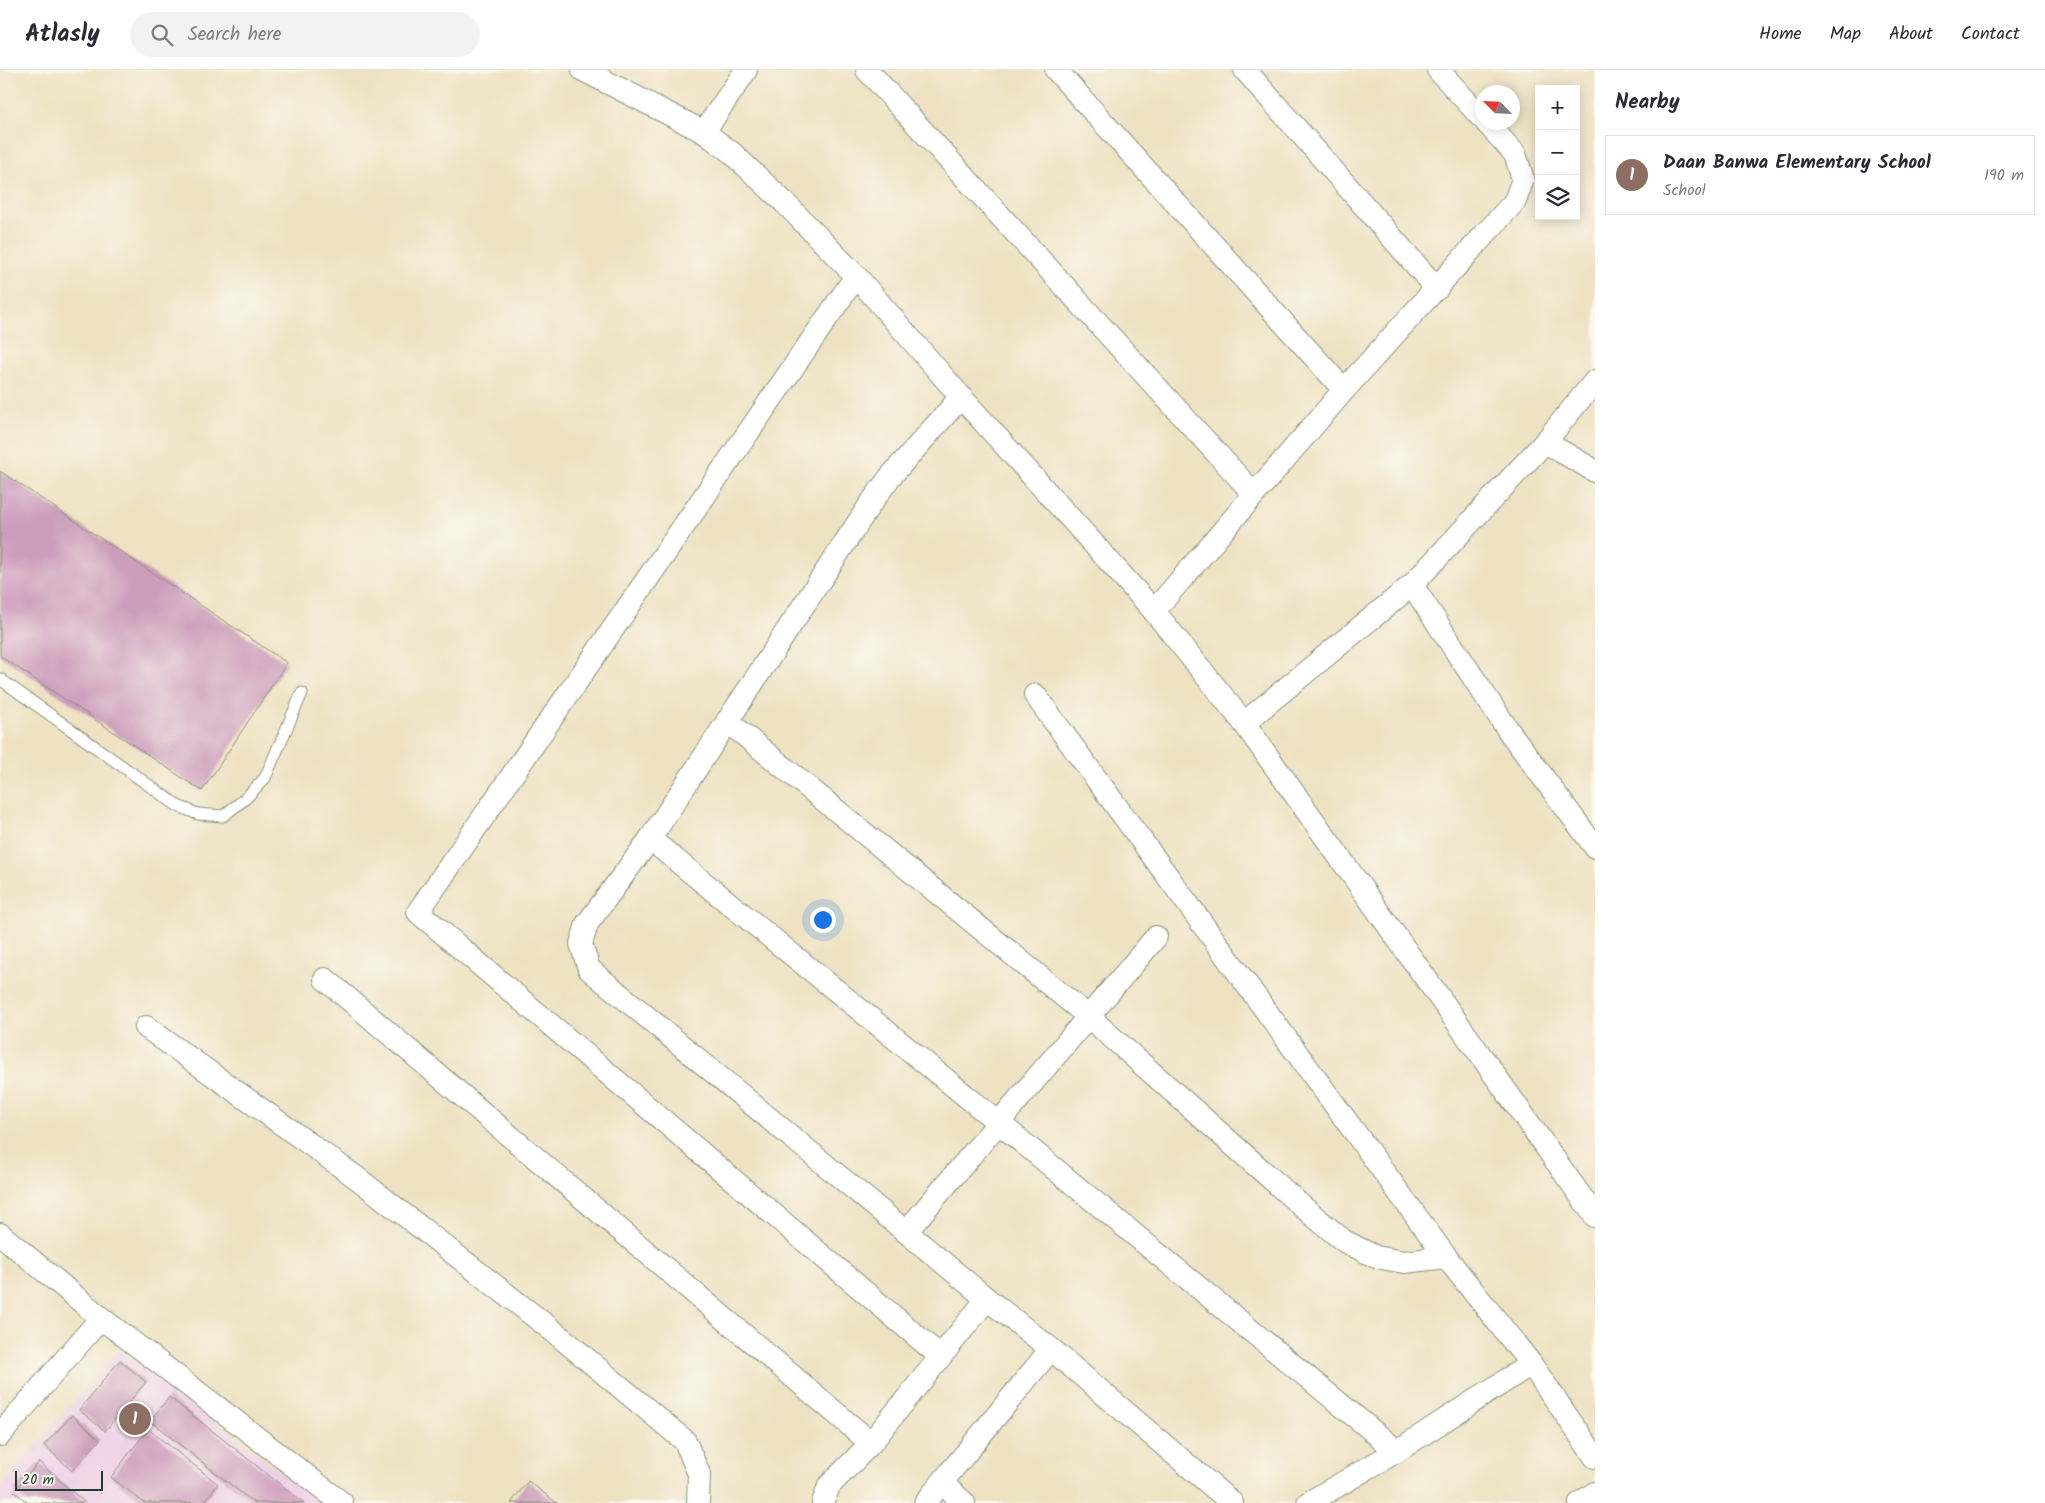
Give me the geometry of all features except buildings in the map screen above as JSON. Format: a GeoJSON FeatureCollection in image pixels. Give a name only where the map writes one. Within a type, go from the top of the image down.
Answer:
{"type":"FeatureCollection","features":[{"type":"Feature","properties":{"kind":"street"},"geometry":{"type":"LineString","coordinates":[[583,70],[704,132],[732,152],[856,276],[961,397],[1154,612],[1244,723],[1595,1216]]}},
{"type":"Feature","properties":{"kind":"street"},"geometry":{"type":"LineString","coordinates":[[704,132],[746,70]]}},
{"type":"Feature","properties":{"kind":"street"},"geometry":{"type":"LineString","coordinates":[[867,70],[1254,494]]}},
{"type":"Feature","properties":{"kind":"street"},"geometry":{"type":"LineString","coordinates":[[1056,70],[1344,390]]}},
{"type":"Feature","properties":{"kind":"street"},"geometry":{"type":"LineString","coordinates":[[1245,70],[1438,289]]}},
{"type":"Feature","properties":{"kind":"street"},"geometry":{"type":"LineString","coordinates":[[1438,70],[1475,110]]}},
{"type":"Feature","properties":{"kind":"street"},"geometry":{"type":"LineString","coordinates":[[1154,612],[1344,390],[1438,289],[1516,201],[1524,179],[1515,154],[1493,130]]}},
{"type":"Feature","properties":{"kind":"street"},"geometry":{"type":"LineString","coordinates":[[856,276],[418,912],[940,1356]]}},
{"type":"Feature","properties":{"kind":"street"},"geometry":{"type":"LineString","coordinates":[[1244,723],[1412,585],[1545,442],[1595,381]]}},
{"type":"Feature","properties":{"kind":"street"},"geometry":{"type":"LineString","coordinates":[[961,397],[890,477],[871,503],[650,839],[587,924],[581,944],[589,969],[987,1299],[1051,1349],[1232,1503]]}},
{"type":"Feature","properties":{"kind":"street"},"geometry":{"type":"LineString","coordinates":[[1545,442],[1595,471]]}},
{"type":"Feature","properties":{"kind":"street"},"geometry":{"type":"LineString","coordinates":[[1412,585],[1508,730],[1595,847]]}},
{"type":"Feature","properties":{"kind":"street"},"geometry":{"type":"LineString","coordinates":[[1035,695],[1446,1257],[1531,1364],[1595,1457]]}},
{"type":"Feature","properties":{"kind":"street"},"geometry":{"type":"LineString","coordinates":[[727,721],[1089,1017],[1304,1208],[1344,1241],[1376,1257],[1404,1262],[1446,1257]]}},
{"type":"Feature","properties":{"kind":"street"},"geometry":{"type":"LineString","coordinates":[[650,839],[1397,1451]]}},
{"type":"Feature","properties":{"kind":"street"},"geometry":{"type":"LineString","coordinates":[[906,1232],[1156,937]]}},
{"type":"Feature","properties":{"kind":"street"},"geometry":{"type":"LineString","coordinates":[[326,979],[871,1443]]}},
{"type":"Feature","properties":{"kind":"street"},"geometry":{"type":"LineString","coordinates":[[146,1027],[357,1178],[552,1330],[685,1441],[699,1474],[698,1503]]}},
{"type":"Feature","properties":{"kind":"street"},"geometry":{"type":"LineString","coordinates":[[0,1234],[101,1318],[342,1503]]}},
{"type":"Feature","properties":{"kind":"street"},"geometry":{"type":"LineString","coordinates":[[823,1503],[829,1486],[871,1443],[987,1299]]}},
{"type":"Feature","properties":{"kind":"street"},"geometry":{"type":"LineString","coordinates":[[0,1434],[101,1318]]}},
{"type":"Feature","properties":{"kind":"street"},"geometry":{"type":"LineString","coordinates":[[925,1503],[1051,1349]]}},
{"type":"Feature","properties":{"kind":"street"},"geometry":{"type":"LineString","coordinates":[[1308,1503],[1397,1451],[1531,1364]]}},
{"type":"Feature","properties":{"kind":"street"},"geometry":{"type":"LineString","coordinates":[[942,1483],[964,1503]]}},
{"type":"Feature","properties":{"kind":"street"},"geometry":{"type":"LineString","coordinates":[[1580,1503],[1595,1493]]}},
{"type":"Feature","properties":{"kind":"lane"},"geometry":{"type":"LineString","coordinates":[[0,679],[178,806],[198,814],[223,816],[245,799],[265,778],[302,694]]}},
{"type":"Feature","properties":{"kind":"shaded area"},"geometry":{"type":"Polygon","coordinates":[[[119,1349],[322,1503],[0,1503],[0,1488],[119,1349]]]}},
{"type":"Feature","properties":{"kind":"place","name":"Daan Banwa Elementary School"},"geometry":{"type":"Point","coordinates":[135,1419]}}]}
